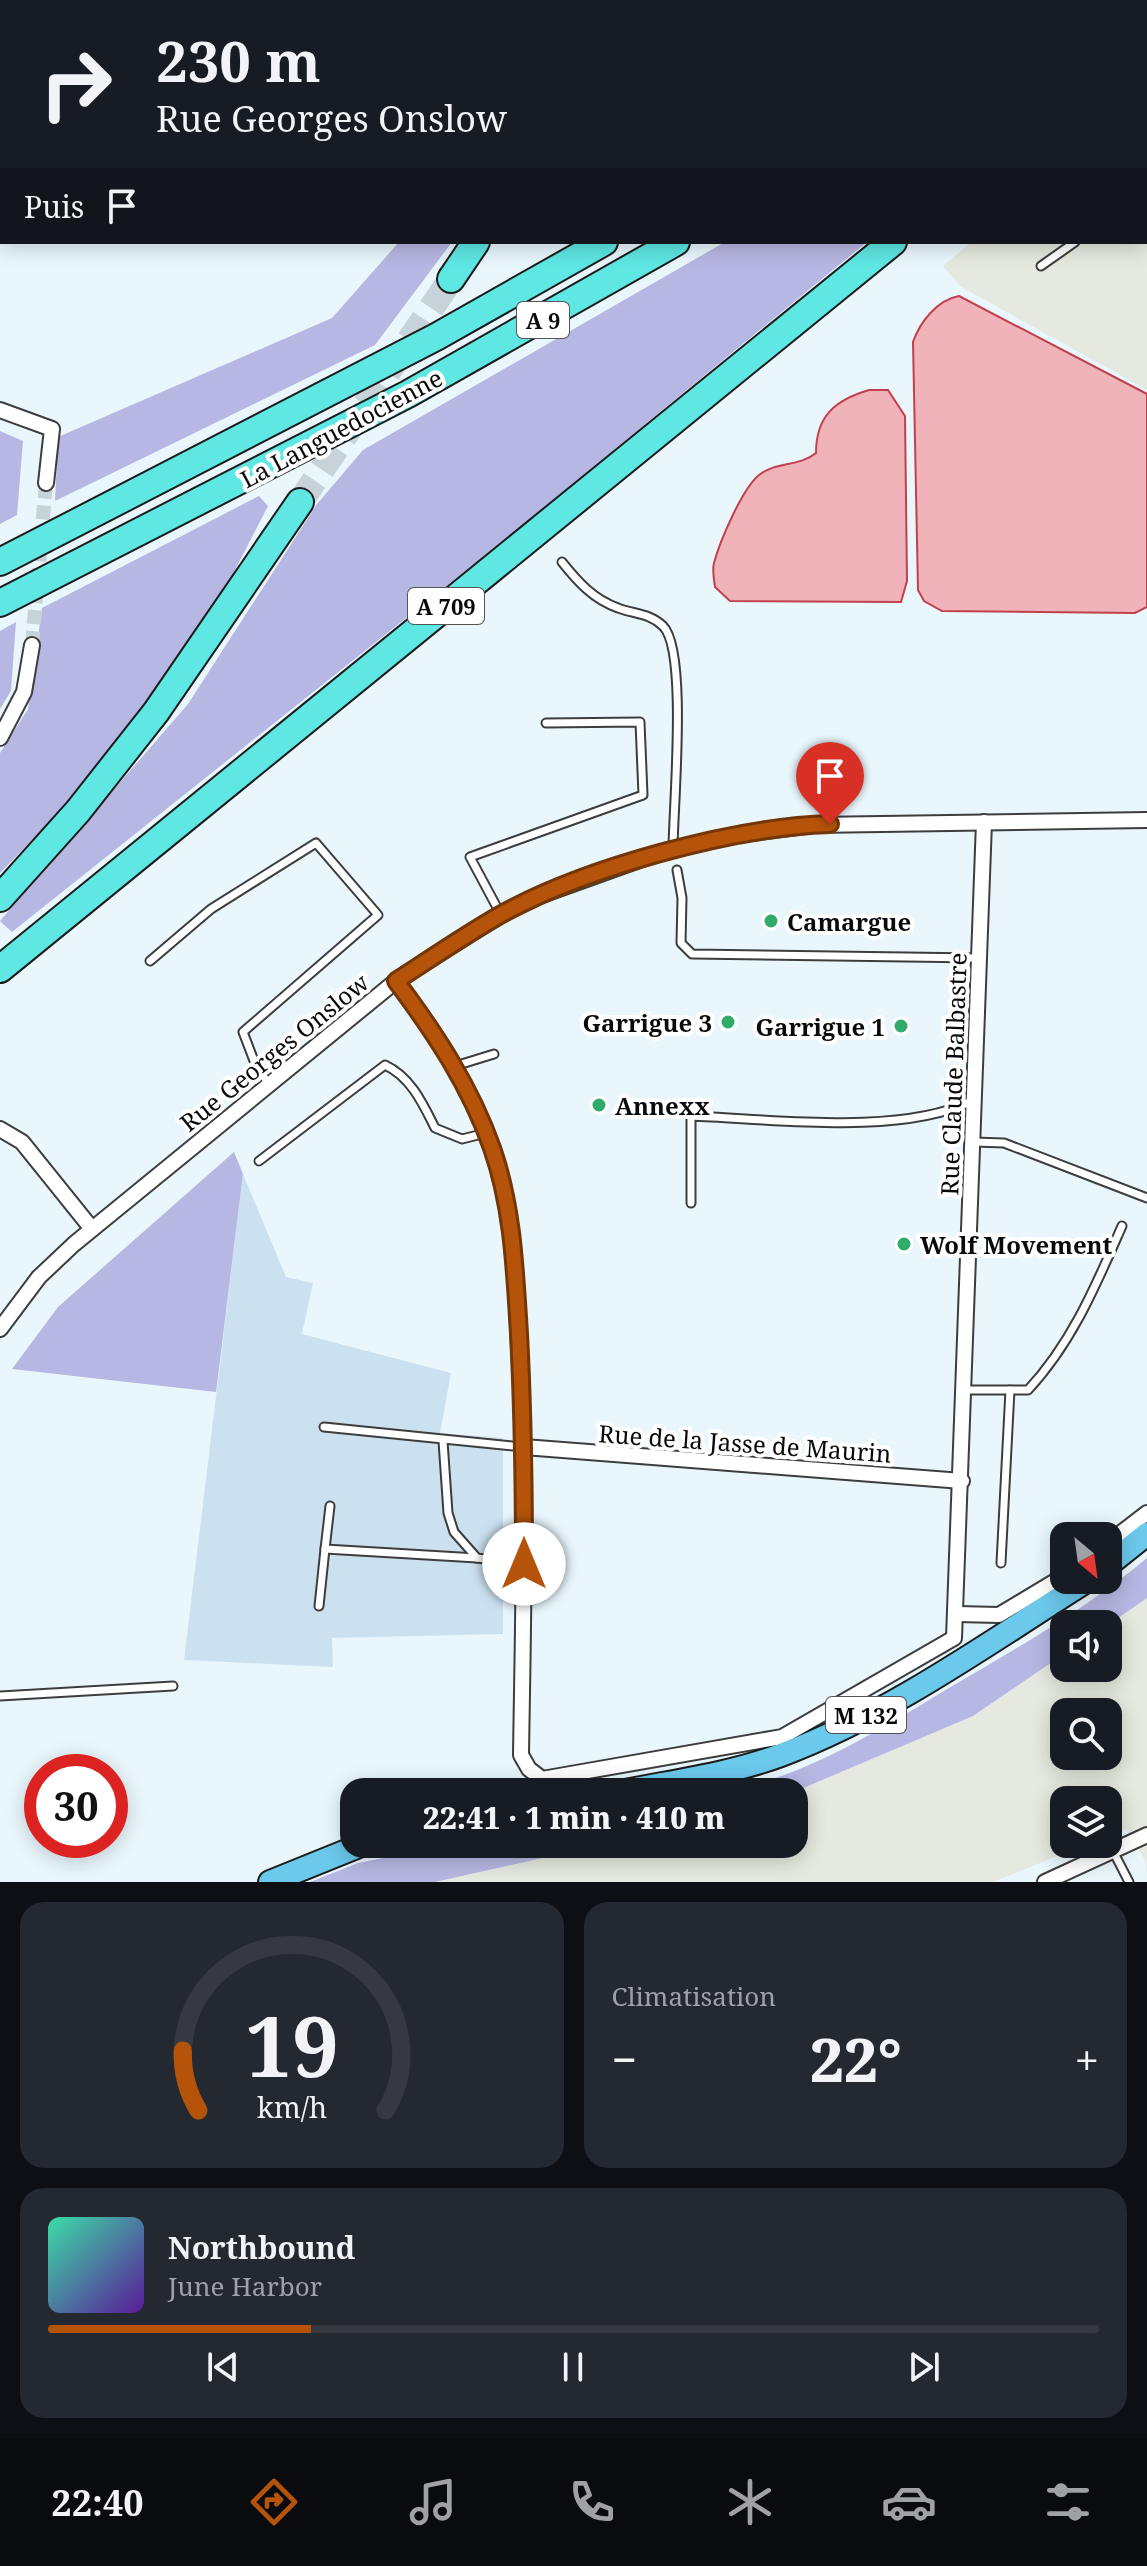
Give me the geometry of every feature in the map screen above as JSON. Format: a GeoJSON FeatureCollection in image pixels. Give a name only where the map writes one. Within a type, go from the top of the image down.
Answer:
{"type":"FeatureCollection","features":[{"type":"Feature","properties":{"kind":"highway"},"geometry":{"type":"LineString","coordinates":[[451,279],[475,244]]}},
{"type":"Feature","properties":{"kind":"highway","name":"La Languedocienne"},"geometry":{"type":"LineString","coordinates":[[0,562],[343,387],[600,244]]}},
{"type":"Feature","properties":{"kind":"highway","name":"La Languedocienne"},"geometry":{"type":"LineString","coordinates":[[0,603],[408,394],[672,244]]}},
{"type":"Feature","properties":{"kind":"highway","name":"A 709"},"geometry":{"type":"LineString","coordinates":[[0,969],[891,244]]}},
{"type":"Feature","properties":{"kind":"highway"},"geometry":{"type":"LineString","coordinates":[[0,898],[78,811],[156,712],[300,502]]}},
{"type":"Feature","properties":{"kind":"main road"},"geometry":{"type":"LineString","coordinates":[[1122,1554],[1147,1534]]}},
{"type":"Feature","properties":{"kind":"main road","name":"M 132"},"geometry":{"type":"LineString","coordinates":[[686,1778],[748,1765],[818,1740],[962,1660],[1066,1594]]}},
{"type":"Feature","properties":{"kind":"main road"},"geometry":{"type":"LineString","coordinates":[[270,1882],[340,1854]]}},
{"type":"Feature","properties":{"kind":"street"},"geometry":{"type":"LineString","coordinates":[[0,410],[52,429],[46,483]]}},
{"type":"Feature","properties":{"kind":"street"},"geometry":{"type":"LineString","coordinates":[[0,738],[24,692],[32,645]]}},
{"type":"Feature","properties":{"kind":"street","name":"Rue Georges Onslow"},"geometry":{"type":"LineString","coordinates":[[0,1329],[39,1277],[92,1229],[396,981],[501,915],[542,895],[673,850],[737,835],[813,825],[1147,820]]}},
{"type":"Feature","properties":{"kind":"street","name":"Rue Claude Balbastre"},"geometry":{"type":"LineString","coordinates":[[957,1614],[984,822]]}},
{"type":"Feature","properties":{"kind":"street"},"geometry":{"type":"LineString","coordinates":[[396,981],[455,1066],[486,1133],[493,1150],[515,1255],[524,1447],[521,1755],[529,1769],[542,1779],[782,1737],[954,1638],[957,1614],[999,1615],[1050,1584]]}},
{"type":"Feature","properties":{"kind":"street"},"geometry":{"type":"LineString","coordinates":[[0,1129],[22,1142],[92,1229]]}},
{"type":"Feature","properties":{"kind":"street","name":"Rue de la Jasse de Maurin"},"geometry":{"type":"LineString","coordinates":[[524,1447],[962,1481]]}},
{"type":"Feature","properties":{"kind":"street"},"geometry":{"type":"LineString","coordinates":[[1122,1532],[1147,1513]]}},
{"type":"Feature","properties":{"kind":"street"},"geometry":{"type":"LineString","coordinates":[[1122,1847],[1147,1835]]}},
{"type":"Feature","properties":{"kind":"street"},"geometry":{"type":"LineString","coordinates":[[1045,1882],[1098,1858]]}},
{"type":"Feature","properties":{"kind":"lane"},"geometry":{"type":"LineString","coordinates":[[1041,266],[1072,244]]}},
{"type":"Feature","properties":{"kind":"lane"},"geometry":{"type":"LineString","coordinates":[[562,562],[590,594],[618,608],[646,615],[663,626],[673,640],[676,700],[673,850]]}},
{"type":"Feature","properties":{"kind":"lane"},"geometry":{"type":"LineString","coordinates":[[501,915],[470,857],[643,795],[640,722],[546,723]]}},
{"type":"Feature","properties":{"kind":"lane"},"geometry":{"type":"LineString","coordinates":[[150,961],[211,909],[316,843],[378,915],[243,1032],[256,1066],[269,1084]]}},
{"type":"Feature","properties":{"kind":"lane"},"geometry":{"type":"LineString","coordinates":[[677,870],[682,898],[681,943],[692,954],[978,958]]}},
{"type":"Feature","properties":{"kind":"lane"},"geometry":{"type":"LineString","coordinates":[[455,1066],[494,1054]]}},
{"type":"Feature","properties":{"kind":"lane"},"geometry":{"type":"LineString","coordinates":[[259,1161],[385,1065],[399,1071],[421,1101],[435,1128],[462,1139],[486,1133]]}},
{"type":"Feature","properties":{"kind":"lane"},"geometry":{"type":"LineString","coordinates":[[691,1203],[691,1116],[866,1121],[940,1114],[974,1100]]}},
{"type":"Feature","properties":{"kind":"lane"},"geometry":{"type":"LineString","coordinates":[[974,1142],[1004,1143],[1147,1198]]}},
{"type":"Feature","properties":{"kind":"lane"},"geometry":{"type":"LineString","coordinates":[[965,1390],[1028,1390],[1048,1369],[1080,1320],[1122,1226]]}},
{"type":"Feature","properties":{"kind":"lane"},"geometry":{"type":"LineString","coordinates":[[1001,1563],[1010,1390]]}},
{"type":"Feature","properties":{"kind":"lane"},"geometry":{"type":"LineString","coordinates":[[324,1427],[524,1447]]}},
{"type":"Feature","properties":{"kind":"lane"},"geometry":{"type":"LineString","coordinates":[[443,1441],[448,1513],[454,1532],[477,1558]]}},
{"type":"Feature","properties":{"kind":"lane"},"geometry":{"type":"LineString","coordinates":[[319,1606],[330,1506]]}},
{"type":"Feature","properties":{"kind":"lane"},"geometry":{"type":"LineString","coordinates":[[325,1549],[477,1558],[524,1564]]}},
{"type":"Feature","properties":{"kind":"lane"},"geometry":{"type":"LineString","coordinates":[[0,1696],[173,1686]]}},
{"type":"Feature","properties":{"kind":"lane"},"geometry":{"type":"LineString","coordinates":[[1117,1858],[1129,1882]]}},
{"type":"Feature","properties":{"kind":"shaded area"},"geometry":{"type":"Polygon","coordinates":[[[397,244],[451,244],[375,345],[55,501],[58,437],[332,318],[397,244]]]}},
{"type":"Feature","properties":{"kind":"shaded area"},"geometry":{"type":"Polygon","coordinates":[[[722,244],[865,244],[509,536],[12,932],[0,921],[188,704],[317,504],[363,450],[722,244]]]}},
{"type":"Feature","properties":{"kind":"shaded area"},"geometry":{"type":"Polygon","coordinates":[[[970,244],[1147,244],[1147,390],[960,286],[943,266],[970,244]]]}},
{"type":"Feature","properties":{"kind":"shaded area"},"geometry":{"type":"Polygon","coordinates":[[[959,296],[1147,394],[1147,607],[1135,613],[942,611],[924,601],[918,590],[913,342],[930,313],[944,302],[959,296]]]}},
{"type":"Feature","properties":{"kind":"shaded area"},"geometry":{"type":"Polygon","coordinates":[[[869,390],[888,390],[905,416],[907,581],[901,602],[730,601],[715,587],[713,566],[726,529],[752,482],[766,471],[816,453],[820,429],[830,411],[846,399],[869,390]]]}},
{"type":"Feature","properties":{"kind":"shaded area"},"geometry":{"type":"Polygon","coordinates":[[[0,431],[23,441],[17,515],[0,524],[0,431]]]}},
{"type":"Feature","properties":{"kind":"shaded area"},"geometry":{"type":"Polygon","coordinates":[[[259,496],[268,506],[217,605],[130,728],[59,812],[0,873],[0,753],[28,709],[42,608],[259,496]]]}},
{"type":"Feature","properties":{"kind":"shaded area"},"geometry":{"type":"Polygon","coordinates":[[[16,622],[11,691],[0,709],[0,631],[16,622]]]}},
{"type":"Feature","properties":{"kind":"shaded area"},"geometry":{"type":"Polygon","coordinates":[[[234,1152],[243,1174],[216,1392],[12,1369],[58,1307],[234,1152]]]}},
{"type":"Feature","properties":{"kind":"shaded area"},"geometry":{"type":"Polygon","coordinates":[[[243,1174],[286,1277],[313,1283],[302,1334],[451,1373],[440,1433],[503,1438],[503,1634],[332,1638],[333,1667],[184,1660],[243,1174]]]}},
{"type":"Feature","properties":{"kind":"shaded area"},"geometry":{"type":"Polygon","coordinates":[[[1147,1558],[1147,1598],[1122,1615],[1122,1610],[1076,1610],[1100,1594],[1122,1594],[1122,1577],[1147,1558]]]}},
{"type":"Feature","properties":{"kind":"shaded area"},"geometry":{"type":"Polygon","coordinates":[[[1147,1598],[1147,1882],[1146,1862],[1126,1829],[1122,1831],[1122,1786],[1050,1786],[1052,1858],[993,1882],[435,1882],[542,1858],[808,1858],[808,1786],[973,1716],[1050,1664],[1050,1682],[1122,1682],[1122,1615],[1147,1598]]]}},
{"type":"Feature","properties":{"kind":"shaded area"},"geometry":{"type":"Polygon","coordinates":[[[1050,1628],[1050,1664],[973,1716],[808,1786],[808,1778],[776,1778],[844,1749],[1050,1628]]]}},
{"type":"Feature","properties":{"kind":"shaded area"},"geometry":{"type":"Polygon","coordinates":[[[384,1858],[542,1858],[435,1882],[310,1882],[358,1863],[384,1858]]]}},
{"type":"Feature","properties":{"kind":"tunnel"},"geometry":{"type":"LineString","coordinates":[[300,502],[451,279]]}},
{"type":"Feature","properties":{"kind":"tunnel"},"geometry":{"type":"LineString","coordinates":[[32,645],[46,483]]}},
{"type":"Feature","properties":{"kind":"place","name":"Camargue"},"geometry":{"type":"Point","coordinates":[771,921]}},
{"type":"Feature","properties":{"kind":"place","name":"Garrigue 3"},"geometry":{"type":"Point","coordinates":[728,1022]}},
{"type":"Feature","properties":{"kind":"place","name":"Garrigue 1"},"geometry":{"type":"Point","coordinates":[901,1026]}},
{"type":"Feature","properties":{"kind":"place","name":"Annexx"},"geometry":{"type":"Point","coordinates":[599,1105]}},
{"type":"Feature","properties":{"kind":"place","name":"Wolf Movement"},"geometry":{"type":"Point","coordinates":[904,1244]}},
{"type":"Feature","properties":{"kind":"route"},"geometry":{"type":"LineString","coordinates":[[524,1564],[523,1424],[515,1255],[508,1213],[493,1150],[460,1075],[438,1038],[396,981],[501,915],[542,895],[659,853],[737,835],[830,824]]}}]}
